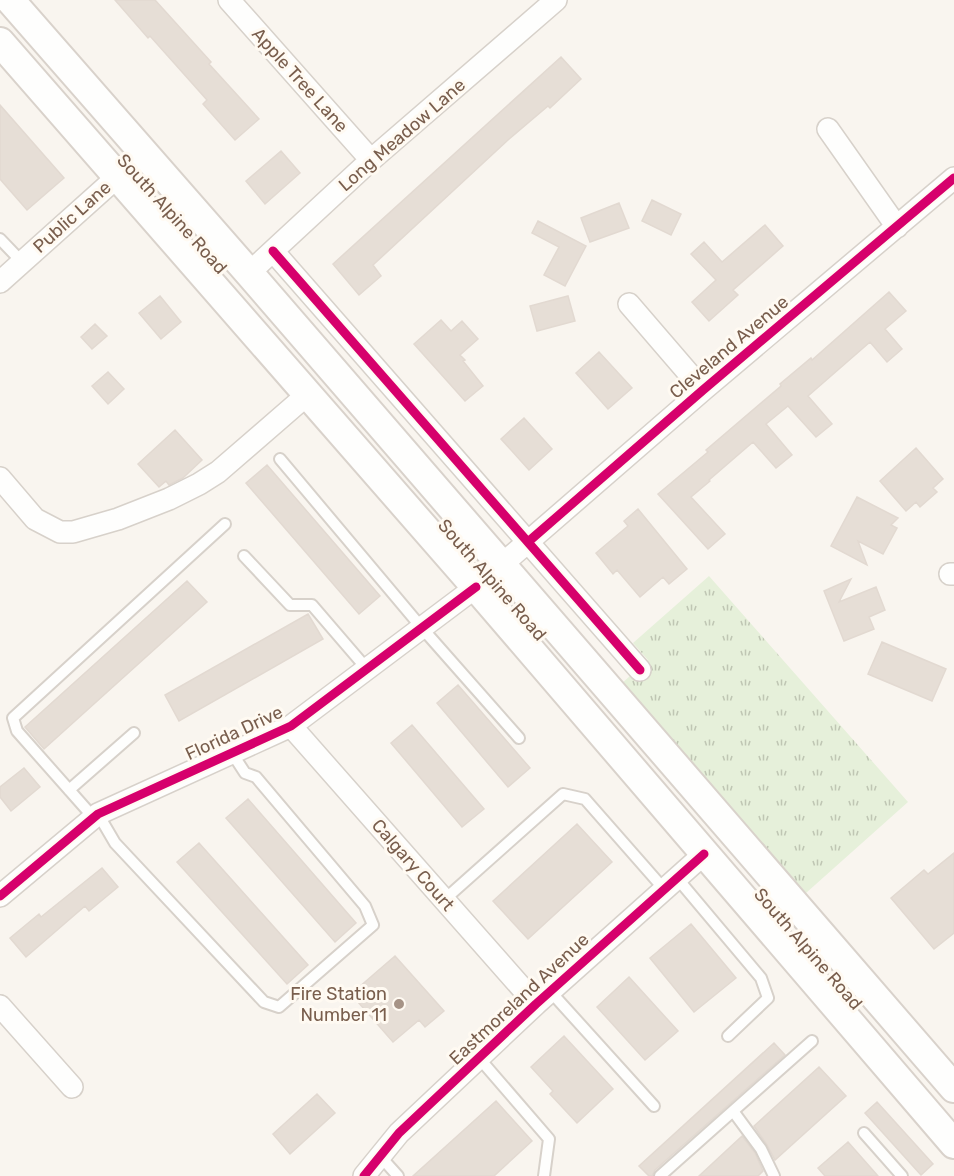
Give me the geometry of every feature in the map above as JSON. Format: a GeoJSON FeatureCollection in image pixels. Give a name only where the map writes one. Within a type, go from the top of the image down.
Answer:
{"type":"FeatureCollection","features":[{"type":"Feature","properties":{"kind":"main road","name":"South Alpine Road"},"geometry":{"type":"LineString","coordinates":[[10,0],[954,1088]]}},
{"type":"Feature","properties":{"kind":"main road","name":"South Alpine Road"},"geometry":{"type":"LineString","coordinates":[[0,42],[476,587],[953,1140]]}},
{"type":"Feature","properties":{"kind":"street","name":"Apple Tree Lane"},"geometry":{"type":"LineString","coordinates":[[230,0],[371,160]]}},
{"type":"Feature","properties":{"kind":"street","name":"Long Meadow Lane"},"geometry":{"type":"LineString","coordinates":[[249,273],[371,160],[556,0]]}},
{"type":"Feature","properties":{"kind":"street"},"geometry":{"type":"LineString","coordinates":[[828,129],[897,227]]}},
{"type":"Feature","properties":{"kind":"street","name":"Public Lane"},"geometry":{"type":"LineString","coordinates":[[0,282],[144,153]]}},
{"type":"Feature","properties":{"kind":"street","name":"Cleveland Avenue"},"geometry":{"type":"LineString","coordinates":[[476,587],[703,390],[954,178]]}},
{"type":"Feature","properties":{"kind":"street"},"geometry":{"type":"LineString","coordinates":[[273,251],[640,670]]}},
{"type":"Feature","properties":{"kind":"street","name":"Cleveland Avenue"},"geometry":{"type":"LineString","coordinates":[[629,304],[703,390]]}},
{"type":"Feature","properties":{"kind":"street"},"geometry":{"type":"LineString","coordinates":[[0,478],[35,519],[60,532],[73,532],[118,519],[200,484],[218,472],[308,394]]}},
{"type":"Feature","properties":{"kind":"street","name":"Florida Drive"},"geometry":{"type":"LineString","coordinates":[[0,896],[96,816],[291,726],[476,587]]}},
{"type":"Feature","properties":{"kind":"street","name":"Calgary Court"},"geometry":{"type":"LineString","coordinates":[[291,726],[444,900],[543,997]]}},
{"type":"Feature","properties":{"kind":"street","name":"Eastmoreland Avenue"},"geometry":{"type":"LineString","coordinates":[[364,1176],[399,1134],[543,997],[704,854]]}},
{"type":"Feature","properties":{"kind":"street"},"geometry":{"type":"LineString","coordinates":[[0,1006],[72,1087]]}},
{"type":"Feature","properties":{"kind":"lane"},"geometry":{"type":"LineString","coordinates":[[0,239],[22,262]]}},
{"type":"Feature","properties":{"kind":"lane"},"geometry":{"type":"LineString","coordinates":[[280,459],[422,628],[519,738]]}},
{"type":"Feature","properties":{"kind":"lane"},"geometry":{"type":"LineString","coordinates":[[225,524],[13,718],[17,731],[69,790],[96,816],[115,843],[264,1002],[279,1007],[373,925],[365,906],[256,777],[245,773],[232,753]]}},
{"type":"Feature","properties":{"kind":"lane"},"geometry":{"type":"LineString","coordinates":[[244,556],[290,605],[312,605],[367,669]]}},
{"type":"Feature","properties":{"kind":"lane"},"geometry":{"type":"LineString","coordinates":[[69,790],[134,733]]}},
{"type":"Feature","properties":{"kind":"lane"},"geometry":{"type":"LineString","coordinates":[[444,900],[563,794],[585,799],[761,978],[768,998],[728,1036]]}},
{"type":"Feature","properties":{"kind":"lane"},"geometry":{"type":"LineString","coordinates":[[543,997],[654,1106]]}},
{"type":"Feature","properties":{"kind":"lane"},"geometry":{"type":"LineString","coordinates":[[660,1176],[812,1041]]}},
{"type":"Feature","properties":{"kind":"lane"},"geometry":{"type":"LineString","coordinates":[[479,1058],[549,1138],[544,1176]]}},
{"type":"Feature","properties":{"kind":"lane"},"geometry":{"type":"LineString","coordinates":[[733,1111],[761,1149],[774,1176]]}},
{"type":"Feature","properties":{"kind":"lane"},"geometry":{"type":"LineString","coordinates":[[864,1133],[902,1176]]}},
{"type":"Feature","properties":{"kind":"lane"},"geometry":{"type":"LineString","coordinates":[[380,1156],[398,1176]]}},
{"type":"Feature","properties":{"kind":"green space"},"geometry":{"type":"Polygon","coordinates":[[[709,576],[908,802],[806,893],[621,684],[648,660],[633,643],[709,576]]]}},
{"type":"Feature","properties":{"kind":"building"},"geometry":{"type":"Polygon","coordinates":[[[115,0],[155,0],[259,119],[235,140],[203,104],[207,100],[115,0]]]}},
{"type":"Feature","properties":{"kind":"building"},"geometry":{"type":"Polygon","coordinates":[[[561,57],[581,79],[550,108],[548,106],[508,140],[373,265],[381,276],[359,295],[333,264],[561,57]]]}},
{"type":"Feature","properties":{"kind":"building"},"geometry":{"type":"Polygon","coordinates":[[[0,105],[64,178],[27,210],[0,179],[0,105]]]}},
{"type":"Feature","properties":{"kind":"building"},"geometry":{"type":"Polygon","coordinates":[[[281,151],[300,173],[265,204],[246,181],[281,151]]]}},
{"type":"Feature","properties":{"kind":"building"},"geometry":{"type":"Polygon","coordinates":[[[652,200],[681,214],[671,235],[642,221],[652,200]]]}},
{"type":"Feature","properties":{"kind":"building"},"geometry":{"type":"Polygon","coordinates":[[[619,203],[629,228],[590,242],[581,218],[619,203]]]}},
{"type":"Feature","properties":{"kind":"building"},"geometry":{"type":"Polygon","coordinates":[[[538,221],[586,246],[565,286],[544,275],[559,247],[532,233],[538,221]]]}},
{"type":"Feature","properties":{"kind":"building"},"geometry":{"type":"Polygon","coordinates":[[[765,225],[783,246],[733,290],[738,295],[709,321],[692,302],[716,280],[691,254],[704,242],[722,262],[765,225]]]}},
{"type":"Feature","properties":{"kind":"building"},"geometry":{"type":"Polygon","coordinates":[[[889,292],[906,311],[885,329],[902,349],[887,362],[870,342],[808,396],[832,424],[816,437],[788,406],[766,424],[792,455],[776,468],[753,442],[691,497],[725,534],[708,549],[658,494],[708,452],[706,450],[781,386],[780,384],[811,358],[812,360],[889,292]]]}},
{"type":"Feature","properties":{"kind":"building"},"geometry":{"type":"Polygon","coordinates":[[[160,296],[181,322],[161,339],[139,313],[160,296]]]}},
{"type":"Feature","properties":{"kind":"building"},"geometry":{"type":"Polygon","coordinates":[[[568,296],[575,321],[537,331],[530,306],[568,296]]]}},
{"type":"Feature","properties":{"kind":"building"},"geometry":{"type":"Polygon","coordinates":[[[441,320],[451,331],[462,321],[478,339],[460,355],[483,386],[465,401],[414,344],[441,320]]]}},
{"type":"Feature","properties":{"kind":"building"},"geometry":{"type":"Polygon","coordinates":[[[95,324],[107,336],[92,349],[81,337],[95,324]]]}},
{"type":"Feature","properties":{"kind":"building"},"geometry":{"type":"Polygon","coordinates":[[[599,352],[632,388],[608,409],[576,373],[599,352]]]}},
{"type":"Feature","properties":{"kind":"building"},"geometry":{"type":"Polygon","coordinates":[[[108,372],[124,389],[108,404],[92,386],[108,372]]]}},
{"type":"Feature","properties":{"kind":"building"},"geometry":{"type":"Polygon","coordinates":[[[524,418],[552,449],[529,470],[501,439],[524,418]]]}},
{"type":"Feature","properties":{"kind":"building"},"geometry":{"type":"Polygon","coordinates":[[[175,430],[202,460],[183,478],[169,485],[166,481],[159,487],[138,464],[175,430]]]}},
{"type":"Feature","properties":{"kind":"building"},"geometry":{"type":"Polygon","coordinates":[[[916,448],[943,479],[933,488],[937,492],[920,507],[916,502],[906,511],[880,481],[916,448]]]}},
{"type":"Feature","properties":{"kind":"building"},"geometry":{"type":"Polygon","coordinates":[[[267,465],[380,596],[359,614],[246,483],[267,465]]]}},
{"type":"Feature","properties":{"kind":"building"},"geometry":{"type":"Polygon","coordinates":[[[857,497],[898,518],[891,525],[897,528],[883,554],[858,541],[867,565],[831,546],[857,497]]]}},
{"type":"Feature","properties":{"kind":"building"},"geometry":{"type":"Polygon","coordinates":[[[638,509],[687,569],[669,584],[663,577],[640,597],[617,570],[613,574],[596,553],[628,526],[624,521],[638,509]]]}},
{"type":"Feature","properties":{"kind":"building"},"geometry":{"type":"Polygon","coordinates":[[[851,579],[839,602],[876,587],[885,610],[869,617],[874,629],[844,641],[824,591],[851,579]]]}},
{"type":"Feature","properties":{"kind":"building"},"geometry":{"type":"Polygon","coordinates":[[[187,581],[207,602],[44,749],[25,727],[187,581]]]}},
{"type":"Feature","properties":{"kind":"building"},"geometry":{"type":"Polygon","coordinates":[[[308,614],[323,639],[179,721],[165,695],[308,614]]]}},
{"type":"Feature","properties":{"kind":"building"},"geometry":{"type":"Polygon","coordinates":[[[882,642],[946,669],[932,701],[868,674],[882,642]]]}},
{"type":"Feature","properties":{"kind":"building"},"geometry":{"type":"Polygon","coordinates":[[[458,685],[530,768],[508,787],[437,703],[458,685]]]}},
{"type":"Feature","properties":{"kind":"building"},"geometry":{"type":"Polygon","coordinates":[[[412,725],[484,809],[462,827],[391,743],[412,725]]]}},
{"type":"Feature","properties":{"kind":"building"},"geometry":{"type":"Polygon","coordinates":[[[24,768],[40,787],[11,811],[0,797],[0,787],[24,768]]]}},
{"type":"Feature","properties":{"kind":"building"},"geometry":{"type":"Polygon","coordinates":[[[248,799],[356,923],[335,942],[226,818],[248,799]]]}},
{"type":"Feature","properties":{"kind":"building"},"geometry":{"type":"Polygon","coordinates":[[[577,824],[612,862],[528,939],[493,901],[577,824]]]}},
{"type":"Feature","properties":{"kind":"building"},"geometry":{"type":"Polygon","coordinates":[[[199,843],[308,965],[287,984],[177,862],[199,843]]]}},
{"type":"Feature","properties":{"kind":"building"},"geometry":{"type":"Polygon","coordinates":[[[954,853],[954,933],[934,949],[891,898],[924,870],[928,874],[954,853]]]}},
{"type":"Feature","properties":{"kind":"building"},"geometry":{"type":"Polygon","coordinates":[[[102,868],[118,887],[89,911],[85,906],[26,957],[10,938],[39,914],[41,917],[102,868]]]}},
{"type":"Feature","properties":{"kind":"building"},"geometry":{"type":"Polygon","coordinates":[[[691,924],[736,978],[694,1012],[650,958],[691,924]]]}},
{"type":"Feature","properties":{"kind":"building","name":"Fire Station Number 11"},"geometry":{"type":"Polygon","coordinates":[[[395,956],[444,1011],[425,1027],[419,1020],[393,1042],[351,994],[395,956]]]}},
{"type":"Feature","properties":{"kind":"building"},"geometry":{"type":"Polygon","coordinates":[[[629,977],[678,1031],[645,1060],[597,1007],[629,977]]]}},
{"type":"Feature","properties":{"kind":"building"},"geometry":{"type":"Polygon","coordinates":[[[564,1036],[613,1089],[577,1123],[550,1094],[553,1091],[531,1067],[564,1036]]]}},
{"type":"Feature","properties":{"kind":"building"},"geometry":{"type":"Polygon","coordinates":[[[774,1043],[785,1055],[655,1170],[652,1176],[649,1176],[639,1166],[774,1043]]]}},
{"type":"Feature","properties":{"kind":"building"},"geometry":{"type":"Polygon","coordinates":[[[819,1067],[846,1096],[775,1160],[754,1126],[819,1067]]]}},
{"type":"Feature","properties":{"kind":"building"},"geometry":{"type":"Polygon","coordinates":[[[317,1094],[335,1113],[290,1154],[273,1134],[317,1094]]]}},
{"type":"Feature","properties":{"kind":"building"},"geometry":{"type":"Polygon","coordinates":[[[496,1101],[532,1141],[494,1176],[413,1176],[496,1101]]]}},
{"type":"Feature","properties":{"kind":"building"},"geometry":{"type":"Polygon","coordinates":[[[877,1102],[933,1164],[921,1175],[865,1113],[877,1102]]]}},
{"type":"Feature","properties":{"kind":"building"},"geometry":{"type":"Polygon","coordinates":[[[742,1136],[755,1153],[763,1171],[758,1176],[699,1176],[742,1136]]]}},
{"type":"Feature","properties":{"kind":"building"},"geometry":{"type":"Polygon","coordinates":[[[848,1142],[878,1176],[825,1176],[818,1168],[848,1142]]]}},
{"type":"Feature","properties":{"kind":"cycle path"},"geometry":{"type":"LineString","coordinates":[[528,542],[703,390],[954,178]]}},
{"type":"Feature","properties":{"kind":"cycle path"},"geometry":{"type":"LineString","coordinates":[[273,251],[640,670]]}},
{"type":"Feature","properties":{"kind":"cycle path"},"geometry":{"type":"LineString","coordinates":[[0,896],[98,814],[291,726],[476,587]]}},
{"type":"Feature","properties":{"kind":"cycle path"},"geometry":{"type":"LineString","coordinates":[[364,1176],[399,1133],[536,1004],[704,854]]}},
{"type":"Feature","properties":{"kind":"place","name":"Fire Station Number 11"},"geometry":{"type":"Point","coordinates":[399,1004]}}]}
